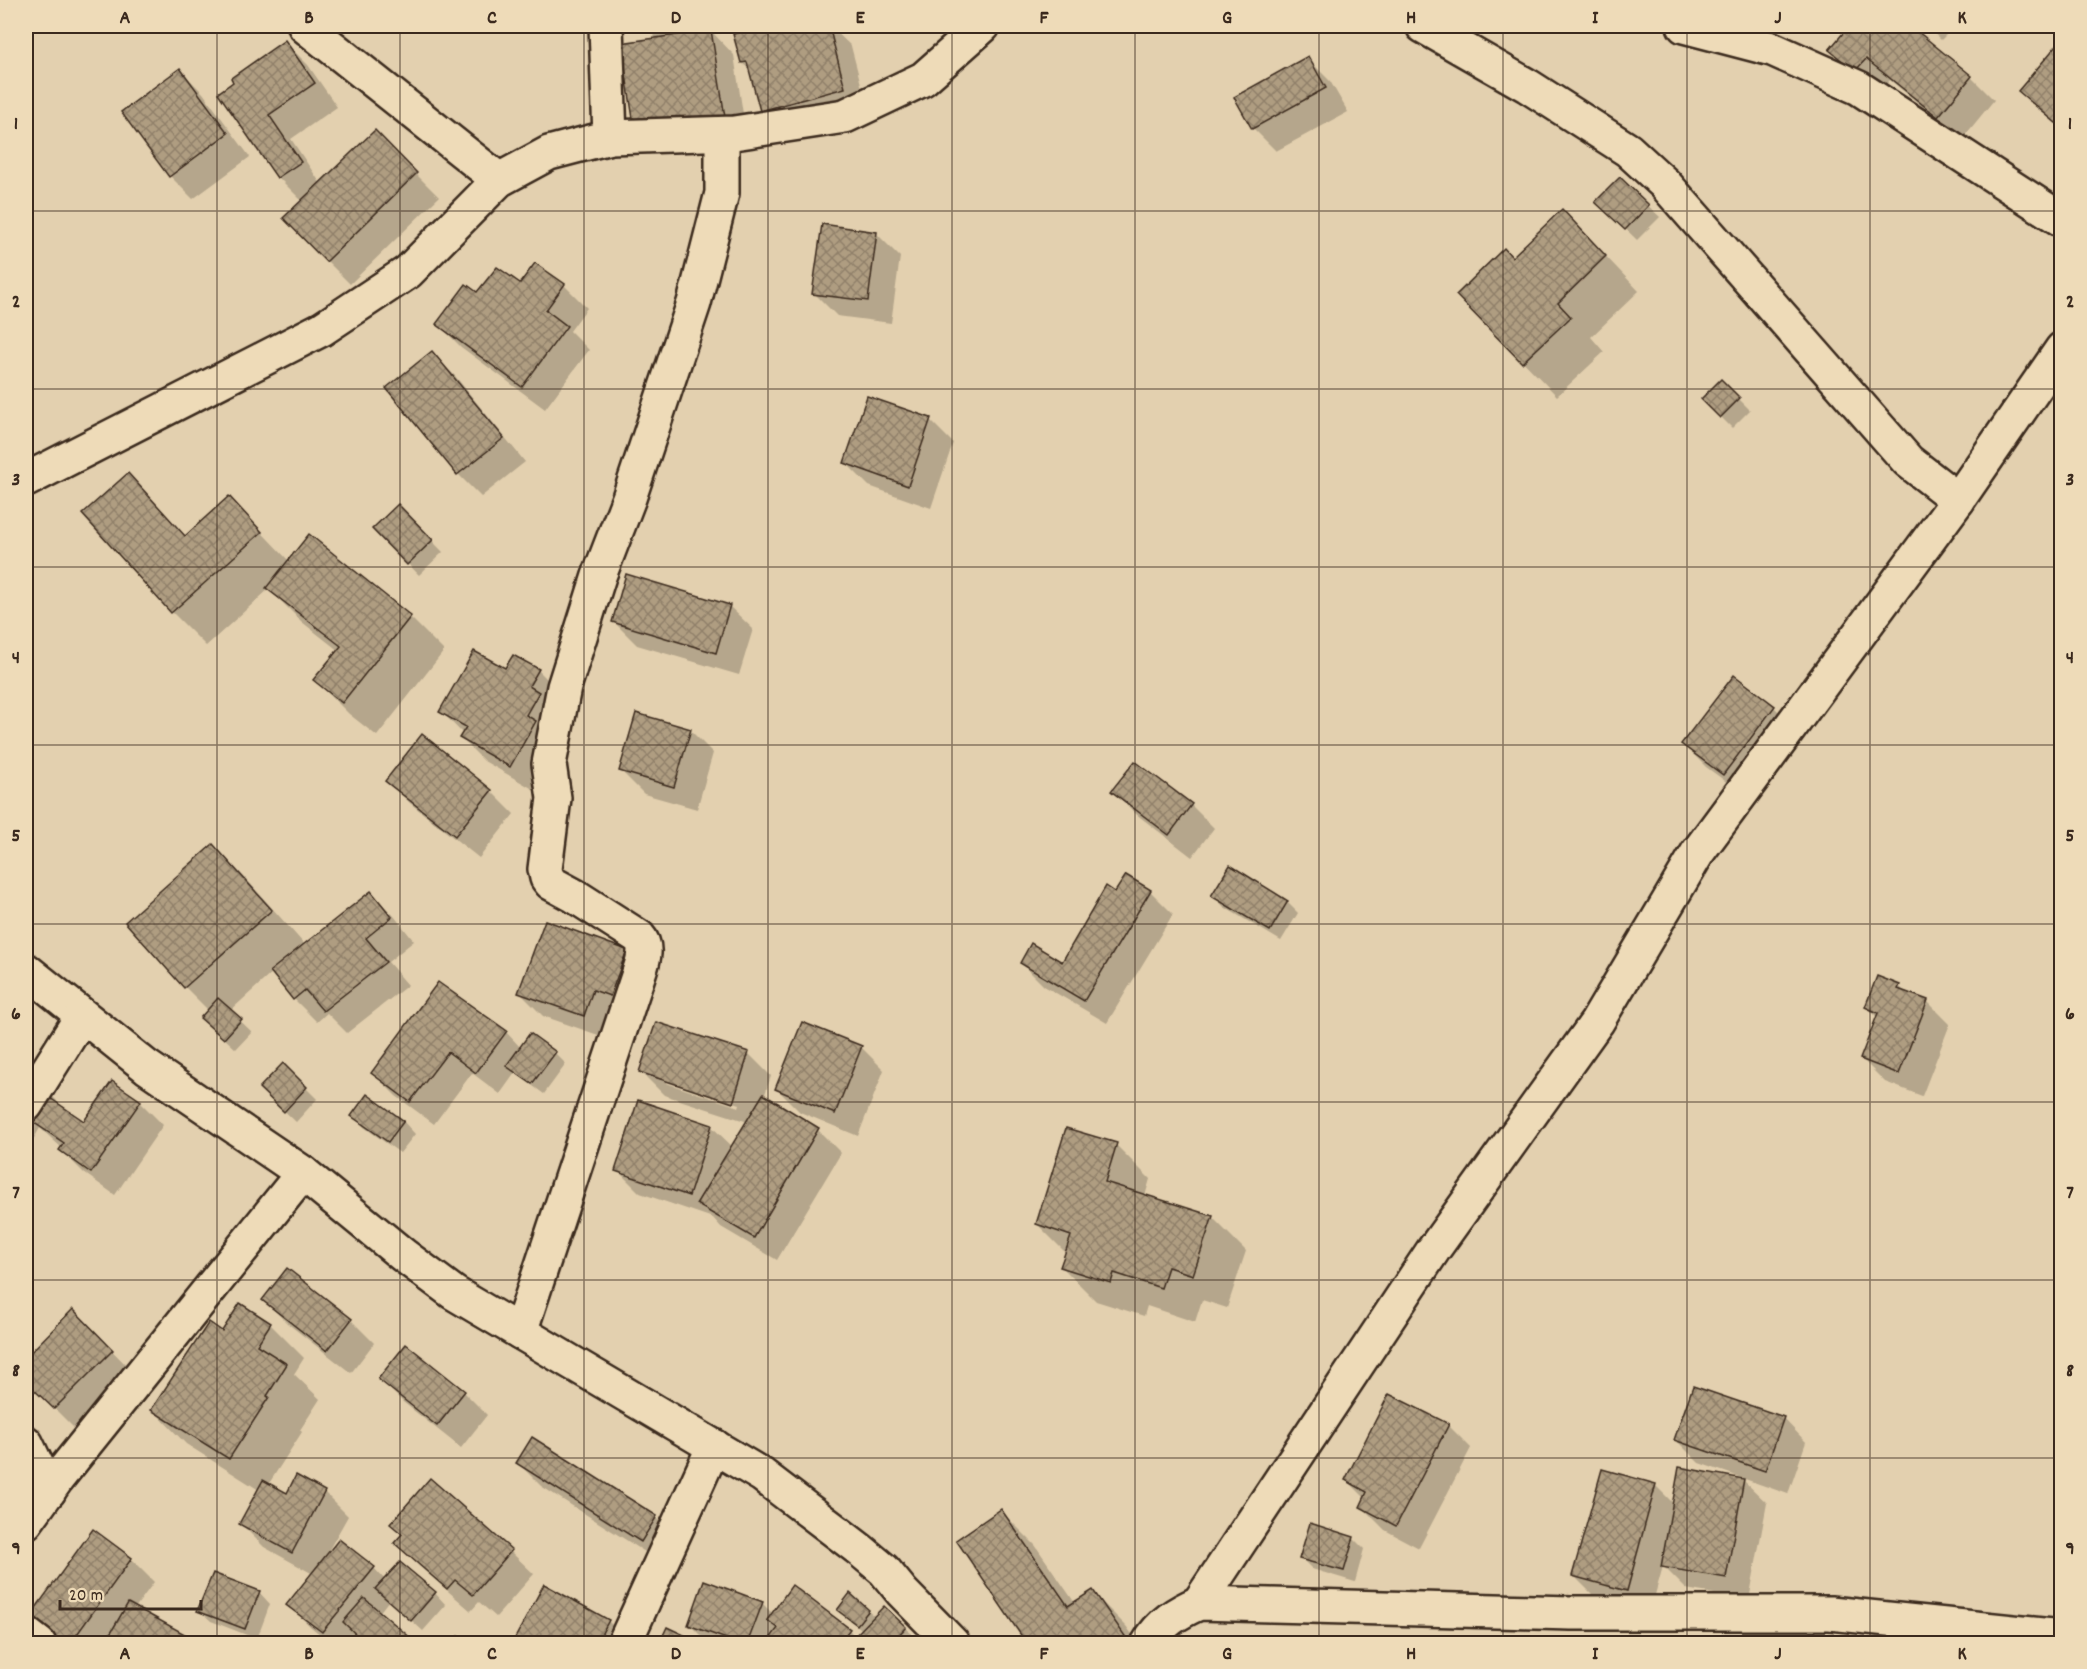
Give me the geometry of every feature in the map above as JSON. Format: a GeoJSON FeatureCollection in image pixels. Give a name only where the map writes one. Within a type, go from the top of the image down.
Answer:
{"type":"FeatureCollection","features":[{"type":"Feature","properties":{"kind":"street"},"geometry":{"type":"LineString","coordinates":[[305,26],[499,180]]}},
{"type":"Feature","properties":{"kind":"street"},"geometry":{"type":"LineString","coordinates":[[606,26],[610,137]]}},
{"type":"Feature","properties":{"kind":"street"},"geometry":{"type":"LineString","coordinates":[[26,480],[322,329],[408,272],[499,180],[549,153],[610,137],[722,134],[845,116],[923,79],[983,26]]}},
{"type":"Feature","properties":{"kind":"street"},"geometry":{"type":"LineString","coordinates":[[1423,26],[1528,86],[1628,150],[1665,184],[1908,460],[1958,500]]}},
{"type":"Feature","properties":{"kind":"street"},"geometry":{"type":"LineString","coordinates":[[1684,26],[1772,49],[1860,88],[2061,220]]}},
{"type":"Feature","properties":{"kind":"street"},"geometry":{"type":"LineString","coordinates":[[520,1332],[645,951],[639,937],[551,883],[547,878],[545,869],[554,798],[549,764],[564,687],[598,576],[629,498],[694,303],[722,193],[722,134]]}},
{"type":"Feature","properties":{"kind":"street"},"geometry":{"type":"LineString","coordinates":[[1199,1603],[1434,1249],[1597,1022],[1698,852],[1958,500],[2061,350]]}},
{"type":"Feature","properties":{"kind":"street"},"geometry":{"type":"LineString","coordinates":[[26,969],[147,1067],[303,1173],[403,1255],[454,1293],[762,1475],[859,1548],[884,1570],[952,1644]]}},
{"type":"Feature","properties":{"kind":"street"},"geometry":{"type":"LineString","coordinates":[[26,1105],[82,1016]]}},
{"type":"Feature","properties":{"kind":"street"},"geometry":{"type":"LineString","coordinates":[[26,1522],[303,1173]]}},
{"type":"Feature","properties":{"kind":"street"},"geometry":{"type":"LineString","coordinates":[[26,1443],[49,1491]]}},
{"type":"Feature","properties":{"kind":"street"},"geometry":{"type":"LineString","coordinates":[[624,1644],[714,1446]]}},
{"type":"Feature","properties":{"kind":"street"},"geometry":{"type":"LineString","coordinates":[[1148,1644],[1154,1633],[1177,1612],[1199,1603],[1571,1613],[1830,1613],[2061,1637]]}},
{"type":"Feature","properties":{"kind":"street"},"geometry":{"type":"LineString","coordinates":[[26,1634],[39,1644]]}},
{"type":"Feature","properties":{"kind":"building"},"geometry":{"type":"Polygon","coordinates":[[[768,26],[786,26],[788,32],[813,26],[829,26],[845,88],[760,111],[747,62],[741,63],[733,34],[768,26]]]}},
{"type":"Feature","properties":{"kind":"building"},"geometry":{"type":"Polygon","coordinates":[[[1849,26],[1911,26],[1972,76],[1938,117],[1866,59],[1855,71],[1829,50],[1849,26]]]}},
{"type":"Feature","properties":{"kind":"building"},"geometry":{"type":"Polygon","coordinates":[[[711,30],[725,117],[635,131],[621,43],[711,30]]]}},
{"type":"Feature","properties":{"kind":"building"},"geometry":{"type":"Polygon","coordinates":[[[2062,39],[2062,117],[2056,123],[2018,91],[2062,39]]]}},
{"type":"Feature","properties":{"kind":"building"},"geometry":{"type":"Polygon","coordinates":[[[285,40],[315,83],[269,115],[301,162],[277,178],[218,93],[233,82],[231,78],[285,40]]]}},
{"type":"Feature","properties":{"kind":"building"},"geometry":{"type":"Polygon","coordinates":[[[1308,56],[1326,88],[1252,129],[1234,97],[1308,56]]]}},
{"type":"Feature","properties":{"kind":"building"},"geometry":{"type":"Polygon","coordinates":[[[180,68],[228,133],[169,177],[121,112],[180,68]]]}},
{"type":"Feature","properties":{"kind":"building"},"geometry":{"type":"Polygon","coordinates":[[[375,130],[417,173],[326,262],[283,218],[375,130]]]}},
{"type":"Feature","properties":{"kind":"building"},"geometry":{"type":"Polygon","coordinates":[[[1620,177],[1649,205],[1625,230],[1595,202],[1620,177]]]}},
{"type":"Feature","properties":{"kind":"building"},"geometry":{"type":"Polygon","coordinates":[[[1562,209],[1606,256],[1558,303],[1571,317],[1522,363],[1456,295],[1504,248],[1512,257],[1562,209]]]}},
{"type":"Feature","properties":{"kind":"building"},"geometry":{"type":"Polygon","coordinates":[[[822,224],[877,232],[868,301],[812,294],[822,224]]]}},
{"type":"Feature","properties":{"kind":"building"},"geometry":{"type":"Polygon","coordinates":[[[535,263],[565,284],[546,310],[567,326],[522,387],[436,324],[466,284],[477,292],[497,267],[520,283],[535,263]]]}},
{"type":"Feature","properties":{"kind":"building"},"geometry":{"type":"Polygon","coordinates":[[[432,351],[504,438],[457,475],[386,388],[432,351]]]}},
{"type":"Feature","properties":{"kind":"building"},"geometry":{"type":"Polygon","coordinates":[[[1721,379],[1740,398],[1720,418],[1701,399],[1721,379]]]}},
{"type":"Feature","properties":{"kind":"building"},"geometry":{"type":"Polygon","coordinates":[[[867,396],[931,418],[908,486],[844,463],[867,396]]]}},
{"type":"Feature","properties":{"kind":"building"},"geometry":{"type":"Polygon","coordinates":[[[128,473],[185,536],[229,496],[262,532],[171,613],[82,514],[128,473]]]}},
{"type":"Feature","properties":{"kind":"building"},"geometry":{"type":"Polygon","coordinates":[[[398,504],[433,540],[407,565],[372,529],[398,504]]]}},
{"type":"Feature","properties":{"kind":"building"},"geometry":{"type":"Polygon","coordinates":[[[309,534],[411,616],[342,703],[313,680],[341,646],[266,588],[309,534]]]}},
{"type":"Feature","properties":{"kind":"building"},"geometry":{"type":"Polygon","coordinates":[[[626,574],[730,605],[716,653],[612,622],[626,574]]]}},
{"type":"Feature","properties":{"kind":"building"},"geometry":{"type":"Polygon","coordinates":[[[474,651],[505,668],[513,655],[539,669],[529,686],[539,692],[526,715],[536,721],[510,767],[459,738],[466,727],[439,712],[474,651]]]}},
{"type":"Feature","properties":{"kind":"building"},"geometry":{"type":"Polygon","coordinates":[[[1734,675],[1775,706],[1723,775],[1681,744],[1734,675]]]}},
{"type":"Feature","properties":{"kind":"building"},"geometry":{"type":"Polygon","coordinates":[[[636,713],[691,729],[674,787],[619,771],[636,713]]]}},
{"type":"Feature","properties":{"kind":"building"},"geometry":{"type":"Polygon","coordinates":[[[422,734],[492,790],[455,836],[385,781],[422,734]]]}},
{"type":"Feature","properties":{"kind":"building"},"geometry":{"type":"Polygon","coordinates":[[[1135,761],[1192,804],[1169,835],[1111,791],[1135,761]]]}},
{"type":"Feature","properties":{"kind":"building"},"geometry":{"type":"Polygon","coordinates":[[[213,844],[272,910],[184,988],[125,922],[213,844]]]}},
{"type":"Feature","properties":{"kind":"building"},"geometry":{"type":"Polygon","coordinates":[[[1230,865],[1288,901],[1270,931],[1211,896],[1230,865]]]}},
{"type":"Feature","properties":{"kind":"building"},"geometry":{"type":"Polygon","coordinates":[[[1126,875],[1151,890],[1084,1001],[1020,963],[1031,943],[1062,962],[1106,886],[1115,892],[1126,875]]]}},
{"type":"Feature","properties":{"kind":"building"},"geometry":{"type":"Polygon","coordinates":[[[371,891],[392,917],[366,938],[386,962],[323,1011],[305,990],[293,1000],[270,971],[371,891]]]}},
{"type":"Feature","properties":{"kind":"building"},"geometry":{"type":"Polygon","coordinates":[[[545,920],[627,950],[610,996],[593,990],[584,1016],[518,993],[545,920]]]}},
{"type":"Feature","properties":{"kind":"building"},"geometry":{"type":"Polygon","coordinates":[[[1877,976],[1900,985],[1898,989],[1928,1000],[1899,1074],[1860,1059],[1878,1013],[1865,1007],[1877,976]]]}},
{"type":"Feature","properties":{"kind":"building"},"geometry":{"type":"Polygon","coordinates":[[[438,982],[507,1031],[476,1073],[448,1052],[410,1102],[371,1073],[438,982]]]}},
{"type":"Feature","properties":{"kind":"building"},"geometry":{"type":"Polygon","coordinates":[[[218,998],[242,1019],[224,1039],[200,1018],[218,998]]]}},
{"type":"Feature","properties":{"kind":"building"},"geometry":{"type":"Polygon","coordinates":[[[656,1022],[749,1052],[733,1103],[639,1072],[656,1022]]]}},
{"type":"Feature","properties":{"kind":"building"},"geometry":{"type":"Polygon","coordinates":[[[802,1022],[862,1046],[835,1114],[775,1089],[802,1022]]]}},
{"type":"Feature","properties":{"kind":"building"},"geometry":{"type":"Polygon","coordinates":[[[530,1033],[556,1052],[532,1084],[506,1066],[530,1033]]]}},
{"type":"Feature","properties":{"kind":"building"},"geometry":{"type":"Polygon","coordinates":[[[283,1063],[307,1087],[284,1112],[259,1088],[283,1063]]]}},
{"type":"Feature","properties":{"kind":"building"},"geometry":{"type":"Polygon","coordinates":[[[112,1081],[141,1101],[91,1173],[59,1150],[64,1143],[30,1120],[47,1096],[84,1121],[112,1081]]]}},
{"type":"Feature","properties":{"kind":"building"},"geometry":{"type":"Polygon","coordinates":[[[367,1094],[404,1121],[388,1142],[351,1116],[367,1094]]]}},
{"type":"Feature","properties":{"kind":"building"},"geometry":{"type":"Polygon","coordinates":[[[763,1094],[819,1128],[754,1238],[696,1204],[763,1094]]]}},
{"type":"Feature","properties":{"kind":"building"},"geometry":{"type":"Polygon","coordinates":[[[638,1100],[712,1125],[689,1196],[615,1171],[638,1100]]]}},
{"type":"Feature","properties":{"kind":"building"},"geometry":{"type":"Polygon","coordinates":[[[1066,1128],[1117,1143],[1105,1182],[1213,1216],[1193,1275],[1168,1267],[1161,1288],[1114,1273],[1111,1283],[1060,1267],[1071,1236],[1036,1224],[1066,1128]]]}},
{"type":"Feature","properties":{"kind":"building"},"geometry":{"type":"Polygon","coordinates":[[[287,1268],[352,1319],[327,1351],[262,1300],[287,1268]]]}},
{"type":"Feature","properties":{"kind":"building"},"geometry":{"type":"Polygon","coordinates":[[[240,1303],[271,1323],[257,1345],[287,1364],[267,1396],[269,1397],[229,1459],[151,1410],[209,1322],[222,1331],[240,1303]]]}},
{"type":"Feature","properties":{"kind":"building"},"geometry":{"type":"Polygon","coordinates":[[[73,1309],[113,1350],[54,1409],[26,1382],[26,1357],[73,1309]]]}},
{"type":"Feature","properties":{"kind":"building"},"geometry":{"type":"Polygon","coordinates":[[[406,1344],[465,1391],[437,1426],[378,1379],[406,1344]]]}},
{"type":"Feature","properties":{"kind":"building"},"geometry":{"type":"Polygon","coordinates":[[[1693,1386],[1784,1417],[1765,1471],[1674,1440],[1693,1386]]]}},
{"type":"Feature","properties":{"kind":"building"},"geometry":{"type":"Polygon","coordinates":[[[1389,1394],[1449,1424],[1396,1526],[1360,1507],[1367,1492],[1345,1480],[1389,1394]]]}},
{"type":"Feature","properties":{"kind":"building"},"geometry":{"type":"Polygon","coordinates":[[[532,1437],[657,1516],[641,1542],[516,1463],[532,1437]]]}},
{"type":"Feature","properties":{"kind":"building"},"geometry":{"type":"Polygon","coordinates":[[[1679,1467],[1744,1479],[1726,1578],[1661,1567],[1679,1467]]]}},
{"type":"Feature","properties":{"kind":"building"},"geometry":{"type":"Polygon","coordinates":[[[1602,1469],[1656,1484],[1627,1591],[1572,1576],[1602,1469]]]}},
{"type":"Feature","properties":{"kind":"building"},"geometry":{"type":"Polygon","coordinates":[[[296,1475],[325,1491],[292,1553],[239,1524],[263,1480],[287,1493],[296,1475]]]}},
{"type":"Feature","properties":{"kind":"building"},"geometry":{"type":"Polygon","coordinates":[[[430,1478],[512,1550],[473,1595],[455,1580],[447,1589],[394,1543],[402,1534],[390,1524],[430,1478]]]}},
{"type":"Feature","properties":{"kind":"building"},"geometry":{"type":"Polygon","coordinates":[[[1001,1509],[1068,1606],[1093,1590],[1127,1639],[1121,1644],[1027,1644],[956,1540],[1001,1509]]]}},
{"type":"Feature","properties":{"kind":"building"},"geometry":{"type":"Polygon","coordinates":[[[1310,1523],[1354,1537],[1344,1571],[1299,1559],[1310,1523]]]}},
{"type":"Feature","properties":{"kind":"building"},"geometry":{"type":"Polygon","coordinates":[[[93,1529],[132,1558],[70,1644],[60,1644],[27,1620],[93,1529]]]}},
{"type":"Feature","properties":{"kind":"building"},"geometry":{"type":"Polygon","coordinates":[[[339,1539],[375,1567],[322,1632],[286,1605],[339,1539]]]}},
{"type":"Feature","properties":{"kind":"building"},"geometry":{"type":"Polygon","coordinates":[[[400,1562],[436,1592],[411,1621],[375,1589],[400,1562]]]}},
{"type":"Feature","properties":{"kind":"building"},"geometry":{"type":"Polygon","coordinates":[[[213,1573],[260,1591],[245,1629],[197,1611],[213,1573]]]}},
{"type":"Feature","properties":{"kind":"building"},"geometry":{"type":"Polygon","coordinates":[[[704,1580],[763,1602],[747,1644],[740,1644],[688,1625],[704,1580]]]}},
{"type":"Feature","properties":{"kind":"building"},"geometry":{"type":"Polygon","coordinates":[[[544,1584],[609,1620],[596,1644],[517,1644],[513,1642],[544,1584]]]}},
{"type":"Feature","properties":{"kind":"building"},"geometry":{"type":"Polygon","coordinates":[[[792,1585],[850,1629],[838,1644],[766,1644],[778,1628],[767,1620],[792,1585]]]}},
{"type":"Feature","properties":{"kind":"building"},"geometry":{"type":"Polygon","coordinates":[[[850,1593],[869,1610],[857,1625],[837,1610],[850,1593]]]}},
{"type":"Feature","properties":{"kind":"building"},"geometry":{"type":"Polygon","coordinates":[[[364,1598],[412,1639],[408,1644],[366,1644],[343,1622],[364,1598]]]}},
{"type":"Feature","properties":{"kind":"building"},"geometry":{"type":"Polygon","coordinates":[[[128,1603],[192,1638],[189,1644],[104,1644],[128,1603]]]}},
{"type":"Feature","properties":{"kind":"building"},"geometry":{"type":"Polygon","coordinates":[[[884,1606],[906,1627],[891,1644],[853,1644],[850,1641],[884,1606]]]}},
{"type":"Feature","properties":{"kind":"building"},"geometry":{"type":"Polygon","coordinates":[[[667,1627],[703,1644],[659,1644],[667,1627]]]}},
{"type":"Feature","properties":{"kind":"building"},"geometry":{"type":"Polygon","coordinates":[[[458,1636],[470,1644],[454,1644],[458,1636]]]}}]}
